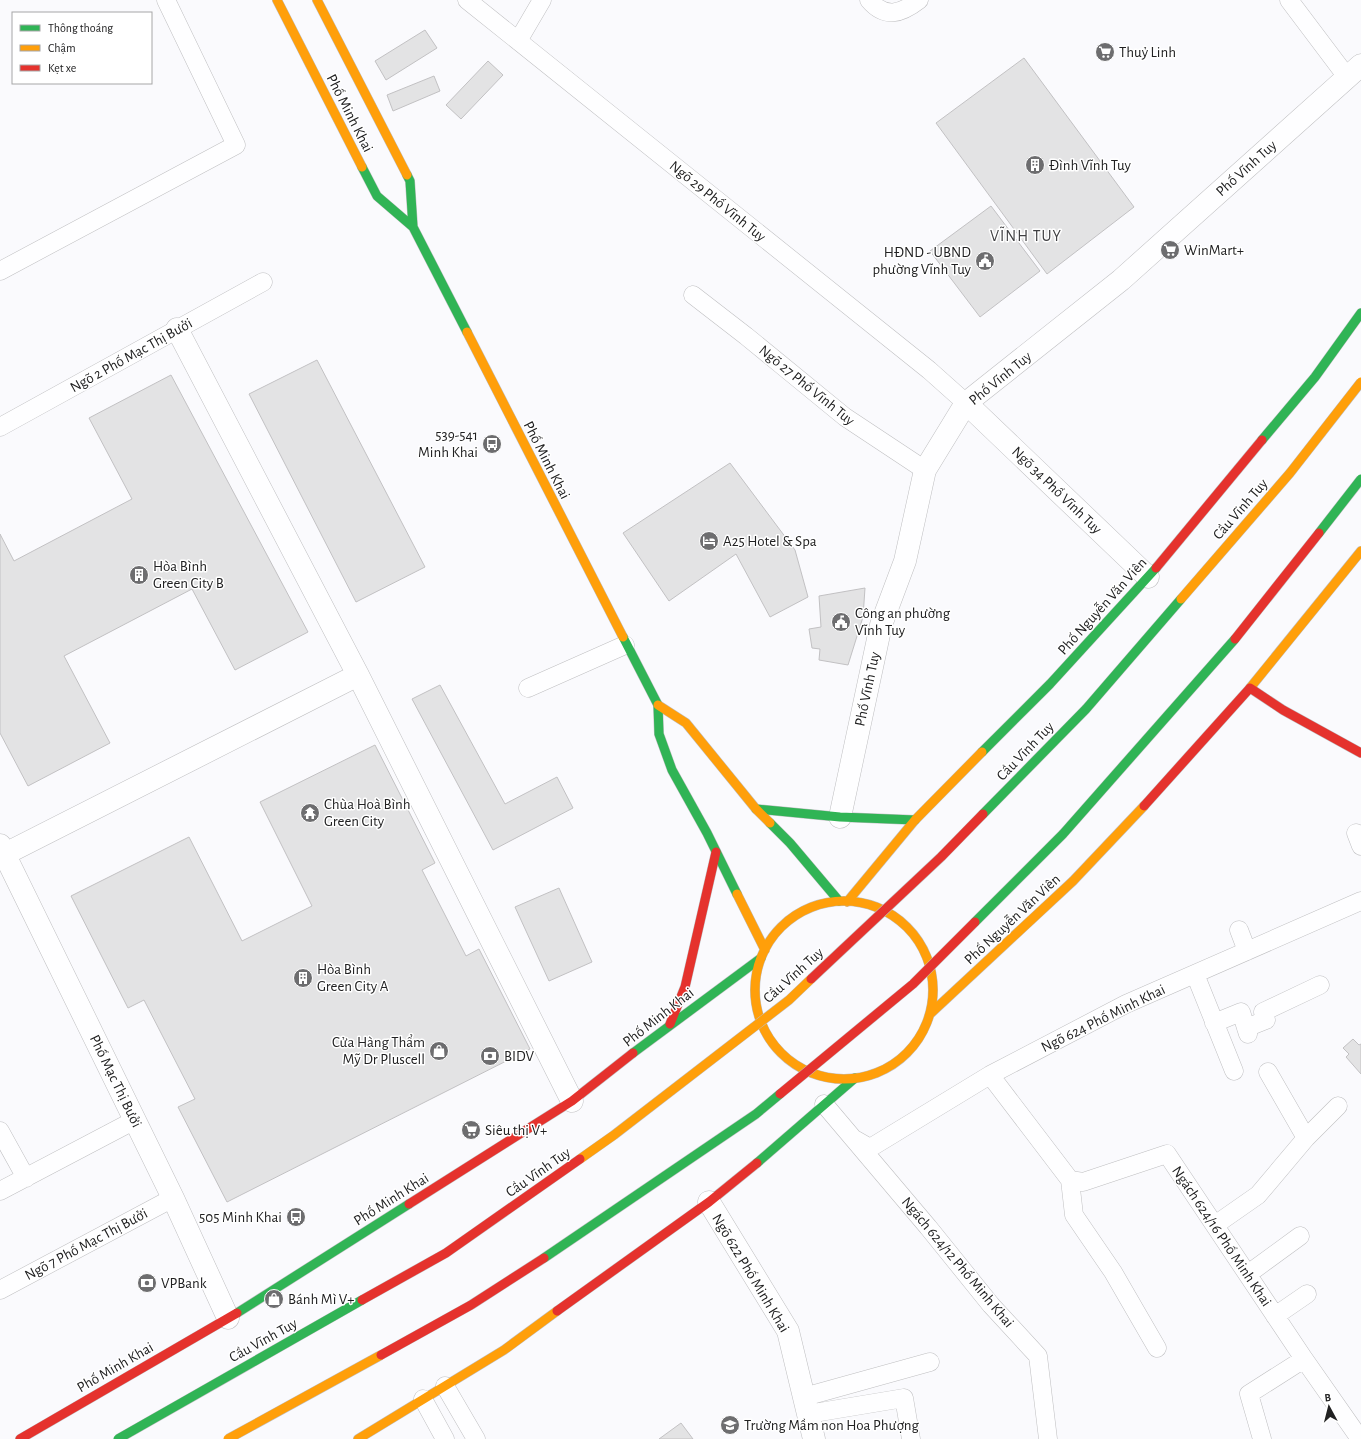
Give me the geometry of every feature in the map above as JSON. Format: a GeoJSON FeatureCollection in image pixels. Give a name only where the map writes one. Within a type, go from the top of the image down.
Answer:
{"type":"FeatureCollection","features":[{"type":"Feature","properties":{"kind":"main road","name":"Phố Minh Khai"},"geometry":{"type":"LineString","coordinates":[[20,1439],[228,1318],[572,1101],[763,954],[716,852],[672,770],[659,734],[658,705],[625,645],[412,227],[377,196],[277,0]]}},
{"type":"Feature","properties":{"kind":"main road","name":"Phố Minh Khai"},"geometry":{"type":"LineString","coordinates":[[317,0],[410,181],[412,227]]}},
{"type":"Feature","properties":{"kind":"main road","name":"Phố Nguyễn Văn Viên"},"geometry":{"type":"LineString","coordinates":[[843,901],[915,820],[1050,684],[1148,577],[1315,377],[1361,314]]}},
{"type":"Feature","properties":{"kind":"main road","name":"Cầu Vĩnh Tuy"},"geometry":{"type":"LineString","coordinates":[[118,1439],[446,1253],[614,1135],[789,1000],[941,857],[1086,709],[1290,472],[1361,382]]}},
{"type":"Feature","properties":{"kind":"main road"},"geometry":{"type":"LineString","coordinates":[[228,1439],[471,1305],[609,1215],[756,1114],[913,984],[1063,834],[1251,621],[1361,479]]}},
{"type":"Feature","properties":{"kind":"main road","name":"Phố Nguyễn Văn Viên"},"geometry":{"type":"LineString","coordinates":[[930,1014],[1073,881],[1159,790],[1250,688],[1361,551]]}},
{"type":"Feature","properties":{"kind":"main road"},"geometry":{"type":"LineString","coordinates":[[1250,688],[1283,710],[1361,753]]}},
{"type":"Feature","properties":{"kind":"main road","name":"Phố Minh Khai"},"geometry":{"type":"LineString","coordinates":[[658,705],[686,724],[756,809],[790,843],[843,901]]}},
{"type":"Feature","properties":{"kind":"main road"},"geometry":{"type":"LineString","coordinates":[[756,809],[840,817],[915,820]]}},
{"type":"Feature","properties":{"kind":"main road"},"geometry":{"type":"LineString","coordinates":[[669,1025],[686,987],[716,852]]}},
{"type":"Feature","properties":{"kind":"main road"},"geometry":{"type":"LineString","coordinates":[[843,901],[870,904],[897,918],[918,940],[931,960],[934,977],[930,1014],[925,1027],[907,1052],[883,1070],[855,1078],[827,1077],[800,1067],[778,1050],[762,1026],[755,999],[757,971],[767,944],[785,922],[809,908],[843,901]]}},
{"type":"Feature","properties":{"kind":"main road"},"geometry":{"type":"LineString","coordinates":[[358,1439],[504,1350],[708,1202],[762,1159],[855,1078]]}},
{"type":"Feature","properties":{"kind":"street","name":"Phố Vĩnh Tuy"},"geometry":{"type":"LineString","coordinates":[[840,817],[881,625],[905,561],[925,470],[966,403],[1121,280],[1354,71]]}},
{"type":"Feature","properties":{"kind":"street"},"geometry":{"type":"LineString","coordinates":[[177,329],[358,675],[572,1101]]}},
{"type":"Feature","properties":{"kind":"street","name":"Ngõ 34 Phố Vĩnh Tuy"},"geometry":{"type":"LineString","coordinates":[[966,403],[1148,577]]}},
{"type":"Feature","properties":{"kind":"street"},"geometry":{"type":"LineString","coordinates":[[3,850],[358,675]]}},
{"type":"Feature","properties":{"kind":"street","name":"Phố Mạc Thị Bưởi"},"geometry":{"type":"LineString","coordinates":[[3,850],[173,1198],[228,1318]]}},
{"type":"Feature","properties":{"kind":"street","name":"Ngõ 622 Phố Minh Khai"},"geometry":{"type":"LineString","coordinates":[[708,1202],[788,1331],[814,1439]]}},
{"type":"Feature","properties":{"kind":"lane"},"geometry":{"type":"LineString","coordinates":[[0,271],[236,145],[166,0]]}},
{"type":"Feature","properties":{"kind":"lane","name":"Ngõ 29 Phố Vĩnh Tuy"},"geometry":{"type":"LineString","coordinates":[[467,0],[929,370],[966,403]]}},
{"type":"Feature","properties":{"kind":"lane"},"geometry":{"type":"LineString","coordinates":[[518,41],[542,0]]}},
{"type":"Feature","properties":{"kind":"lane"},"geometry":{"type":"LineString","coordinates":[[869,0],[884,12],[896,13],[910,7],[919,0]]}},
{"type":"Feature","properties":{"kind":"lane"},"geometry":{"type":"LineString","coordinates":[[1289,0],[1354,71]]}},
{"type":"Feature","properties":{"kind":"lane","name":"Ngõ 2 Phố Mạc Thị Bưởi"},"geometry":{"type":"LineString","coordinates":[[0,428],[262,282]]}},
{"type":"Feature","properties":{"kind":"lane","name":"Ngõ 27 Phố Vĩnh Tuy"},"geometry":{"type":"LineString","coordinates":[[693,295],[746,336],[845,418],[925,470]]}},
{"type":"Feature","properties":{"kind":"lane"},"geometry":{"type":"LineString","coordinates":[[528,688],[625,645]]}},
{"type":"Feature","properties":{"kind":"lane","name":"Ngõ 624 Phố Minh Khai"},"geometry":{"type":"LineString","coordinates":[[856,1140],[870,1148],[990,1075],[1126,1004],[1360,903]]}},
{"type":"Feature","properties":{"kind":"lane"},"geometry":{"type":"LineString","coordinates":[[1239,930],[1248,951]]}},
{"type":"Feature","properties":{"kind":"lane"},"geometry":{"type":"LineString","coordinates":[[1195,974],[1234,1071]]}},
{"type":"Feature","properties":{"kind":"lane"},"geometry":{"type":"LineString","coordinates":[[1214,1023],[1241,1012],[1247,1031],[1266,1020],[1263,1012],[1320,985]]}},
{"type":"Feature","properties":{"kind":"lane"},"geometry":{"type":"LineString","coordinates":[[1268,1072],[1306,1138]]}},
{"type":"Feature","properties":{"kind":"lane"},"geometry":{"type":"LineString","coordinates":[[990,1075],[1070,1180],[1074,1215],[1113,1272],[1157,1348]]}},
{"type":"Feature","properties":{"kind":"lane","name":"Ngách 624/12 Phố Minh Khai"},"geometry":{"type":"LineString","coordinates":[[824,1104],[856,1140],[991,1305],[1038,1356],[1048,1439]]}},
{"type":"Feature","properties":{"kind":"lane"},"geometry":{"type":"LineString","coordinates":[[1215,1225],[1258,1194],[1306,1138],[1338,1106]]}},
{"type":"Feature","properties":{"kind":"lane"},"geometry":{"type":"LineString","coordinates":[[0,1191],[135,1120]]}},
{"type":"Feature","properties":{"kind":"lane"},"geometry":{"type":"LineString","coordinates":[[0,1131],[26,1178]]}},
{"type":"Feature","properties":{"kind":"lane","name":"Ngách 624/16 Phố Minh Khai"},"geometry":{"type":"LineString","coordinates":[[1070,1180],[1083,1182],[1167,1154],[1304,1359],[1360,1439]]}},
{"type":"Feature","properties":{"kind":"lane","name":"Ngõ 7 Phố Mạc Thị Bưởi"},"geometry":{"type":"LineString","coordinates":[[0,1290],[173,1198]]}},
{"type":"Feature","properties":{"kind":"lane"},"geometry":{"type":"LineString","coordinates":[[1248,1274],[1300,1236]]}},
{"type":"Feature","properties":{"kind":"lane"},"geometry":{"type":"LineString","coordinates":[[1275,1316],[1307,1294]]}},
{"type":"Feature","properties":{"kind":"lane"},"geometry":{"type":"LineString","coordinates":[[1262,1439],[1249,1394],[1304,1359]]}},
{"type":"Feature","properties":{"kind":"lane"},"geometry":{"type":"LineString","coordinates":[[806,1406],[930,1362]]}},
{"type":"Feature","properties":{"kind":"lane"},"geometry":{"type":"LineString","coordinates":[[445,1386],[476,1439]]}},
{"type":"Feature","properties":{"kind":"lane"},"geometry":{"type":"LineString","coordinates":[[806,1406],[904,1398],[911,1439]]}},
{"type":"Feature","properties":{"kind":"lane"},"geometry":{"type":"LineString","coordinates":[[423,1400],[445,1439]]}},
{"type":"Feature","properties":{"kind":"building"},"geometry":{"type":"Polygon","coordinates":[[[425,30],[437,48],[386,80],[375,61],[425,30]]]}},
{"type":"Feature","properties":{"kind":"building","name":"Đình Vĩnh Tuy"},"geometry":{"type":"Polygon","coordinates":[[[1024,58],[1134,207],[1047,274],[936,123],[1024,58]]]}},
{"type":"Feature","properties":{"kind":"building"},"geometry":{"type":"Polygon","coordinates":[[[488,61],[503,75],[461,119],[446,105],[488,61]]]}},
{"type":"Feature","properties":{"kind":"building"},"geometry":{"type":"Polygon","coordinates":[[[434,76],[440,91],[393,111],[387,95],[434,76]]]}},
{"type":"Feature","properties":{"kind":"building","name":"HĐND - UBND phường Vĩnh Tuy"},"geometry":{"type":"Polygon","coordinates":[[[991,206],[1040,271],[980,317],[930,251],[991,206]]]}},
{"type":"Feature","properties":{"kind":"building"},"geometry":{"type":"Polygon","coordinates":[[[317,360],[425,567],[356,602],[249,394],[317,360]]]}},
{"type":"Feature","properties":{"kind":"building","name":"Hòa Bình Green City B"},"geometry":{"type":"Polygon","coordinates":[[[171,375],[308,632],[235,670],[192,589],[64,656],[110,743],[28,786],[0,733],[0,534],[14,561],[132,499],[89,418],[171,375]]]}},
{"type":"Feature","properties":{"kind":"building","name":"A25 Hotel & Spa"},"geometry":{"type":"Polygon","coordinates":[[[730,463],[795,550],[808,597],[770,617],[736,554],[669,601],[623,533],[730,463]]]}},
{"type":"Feature","properties":{"kind":"building","name":"Công an phường Vĩnh Tuy"},"geometry":{"type":"Polygon","coordinates":[[[865,588],[863,617],[848,665],[819,660],[820,649],[812,648],[809,629],[821,627],[819,596],[865,588]]]}},
{"type":"Feature","properties":{"kind":"building"},"geometry":{"type":"Polygon","coordinates":[[[440,685],[505,804],[557,777],[573,808],[493,850],[412,699],[440,685]]]}},
{"type":"Feature","properties":{"kind":"building","name":"Hòa Bình Green City A"},"geometry":{"type":"Polygon","coordinates":[[[375,745],[435,863],[422,870],[466,956],[479,949],[530,1049],[227,1202],[178,1107],[195,1099],[144,1000],[128,1008],[71,896],[189,837],[242,941],[312,906],[260,802],[375,745]]]}},
{"type":"Feature","properties":{"kind":"building"},"geometry":{"type":"Polygon","coordinates":[[[559,888],[592,962],[549,981],[515,907],[559,888]]]}},
{"type":"Feature","properties":{"kind":"building"},"geometry":{"type":"Polygon","coordinates":[[[1353,1039],[1359,1045],[1361,1044],[1361,1074],[1346,1057],[1349,1054],[1343,1048],[1353,1039]]]}},
{"type":"Feature","properties":{"kind":"building"},"geometry":{"type":"Polygon","coordinates":[[[681,1423],[693,1439],[659,1439],[681,1423]]]}},
{"type":"Feature","properties":{"kind":"traffic: fast"},"geometry":{"type":"LineString","coordinates":[[362,167],[377,196],[413,227],[467,332]]}},
{"type":"Feature","properties":{"kind":"traffic: fast"},"geometry":{"type":"LineString","coordinates":[[407,175],[410,181],[413,227]]}},
{"type":"Feature","properties":{"kind":"traffic: fast"},"geometry":{"type":"LineString","coordinates":[[1262,440],[1315,377],[1361,313]]}},
{"type":"Feature","properties":{"kind":"traffic: fast"},"geometry":{"type":"LineString","coordinates":[[1319,533],[1361,479]]}},
{"type":"Feature","properties":{"kind":"traffic: fast"},"geometry":{"type":"LineString","coordinates":[[982,752],[1050,684],[1156,568]]}},
{"type":"Feature","properties":{"kind":"traffic: fast"},"geometry":{"type":"LineString","coordinates":[[983,814],[1086,709],[1181,599]]}},
{"type":"Feature","properties":{"kind":"traffic: fast"},"geometry":{"type":"LineString","coordinates":[[623,637],[658,705],[659,734],[672,770],[707,833],[737,894]]}},
{"type":"Feature","properties":{"kind":"traffic: fast"},"geometry":{"type":"LineString","coordinates":[[975,922],[1063,834],[1235,639]]}},
{"type":"Feature","properties":{"kind":"traffic: fast"},"geometry":{"type":"LineString","coordinates":[[756,809],[840,817],[915,820]]}},
{"type":"Feature","properties":{"kind":"traffic: fast"},"geometry":{"type":"LineString","coordinates":[[770,823],[790,843],[839,901]]}},
{"type":"Feature","properties":{"kind":"traffic: fast"},"geometry":{"type":"LineString","coordinates":[[633,1053],[761,958]]}},
{"type":"Feature","properties":{"kind":"traffic: fast"},"geometry":{"type":"LineString","coordinates":[[757,1163],[855,1078]]}},
{"type":"Feature","properties":{"kind":"traffic: fast"},"geometry":{"type":"LineString","coordinates":[[544,1258],[756,1114],[780,1094]]}},
{"type":"Feature","properties":{"kind":"traffic: fast"},"geometry":{"type":"LineString","coordinates":[[237,1313],[409,1204]]}},
{"type":"Feature","properties":{"kind":"traffic: fast"},"geometry":{"type":"LineString","coordinates":[[118,1439],[362,1300]]}},
{"type":"Feature","properties":{"kind":"traffic: slow"},"geometry":{"type":"LineString","coordinates":[[277,0],[362,167]]}},
{"type":"Feature","properties":{"kind":"traffic: slow"},"geometry":{"type":"LineString","coordinates":[[317,0],[407,175]]}},
{"type":"Feature","properties":{"kind":"traffic: slow"},"geometry":{"type":"LineString","coordinates":[[467,332],[623,637]]}},
{"type":"Feature","properties":{"kind":"traffic: slow"},"geometry":{"type":"LineString","coordinates":[[1181,599],[1290,473],[1361,382]]}},
{"type":"Feature","properties":{"kind":"traffic: slow"},"geometry":{"type":"LineString","coordinates":[[1250,688],[1361,551]]}},
{"type":"Feature","properties":{"kind":"traffic: slow"},"geometry":{"type":"LineString","coordinates":[[658,705],[686,723],[756,809],[770,823]]}},
{"type":"Feature","properties":{"kind":"traffic: slow"},"geometry":{"type":"LineString","coordinates":[[847,902],[915,820],[982,752]]}},
{"type":"Feature","properties":{"kind":"traffic: slow"},"geometry":{"type":"LineString","coordinates":[[930,1014],[1073,881],[1144,806]]}},
{"type":"Feature","properties":{"kind":"traffic: slow"},"geometry":{"type":"LineString","coordinates":[[737,894],[765,950]]}},
{"type":"Feature","properties":{"kind":"traffic: slow"},"geometry":{"type":"LineString","coordinates":[[844,901],[861,903],[878,908],[893,916],[907,927],[918,941],[926,956],[931,973],[933,990],[931,1007],[926,1024],[918,1039],[907,1053],[893,1064],[878,1072],[861,1077],[844,1079],[827,1077],[810,1072],[795,1064],[781,1053],[770,1039],[762,1024],[757,1007],[755,990],[757,973],[762,956],[770,941],[781,927],[795,916],[810,908],[827,903],[844,901]]}},
{"type":"Feature","properties":{"kind":"traffic: slow"},"geometry":{"type":"LineString","coordinates":[[580,1159],[614,1135],[789,1000],[811,979]]}},
{"type":"Feature","properties":{"kind":"traffic: slow"},"geometry":{"type":"LineString","coordinates":[[358,1439],[504,1350],[557,1311]]}},
{"type":"Feature","properties":{"kind":"traffic: slow"},"geometry":{"type":"LineString","coordinates":[[228,1439],[381,1355]]}},
{"type":"Feature","properties":{"kind":"traffic: jam"},"geometry":{"type":"LineString","coordinates":[[1156,568],[1262,440]]}},
{"type":"Feature","properties":{"kind":"traffic: jam"},"geometry":{"type":"LineString","coordinates":[[1235,639],[1319,533]]}},
{"type":"Feature","properties":{"kind":"traffic: jam"},"geometry":{"type":"LineString","coordinates":[[1250,688],[1283,710],[1361,753]]}},
{"type":"Feature","properties":{"kind":"traffic: jam"},"geometry":{"type":"LineString","coordinates":[[1144,806],[1250,688]]}},
{"type":"Feature","properties":{"kind":"traffic: jam"},"geometry":{"type":"LineString","coordinates":[[811,979],[941,857],[983,814]]}},
{"type":"Feature","properties":{"kind":"traffic: jam"},"geometry":{"type":"LineString","coordinates":[[670,1024],[685,987],[716,852]]}},
{"type":"Feature","properties":{"kind":"traffic: jam"},"geometry":{"type":"LineString","coordinates":[[780,1094],[913,984],[975,922]]}},
{"type":"Feature","properties":{"kind":"traffic: jam"},"geometry":{"type":"LineString","coordinates":[[409,1204],[572,1101],[633,1053]]}},
{"type":"Feature","properties":{"kind":"traffic: jam"},"geometry":{"type":"LineString","coordinates":[[362,1300],[446,1253],[580,1159]]}},
{"type":"Feature","properties":{"kind":"traffic: jam"},"geometry":{"type":"LineString","coordinates":[[557,1311],[709,1202],[757,1163]]}},
{"type":"Feature","properties":{"kind":"traffic: jam"},"geometry":{"type":"LineString","coordinates":[[381,1355],[471,1305],[544,1258]]}},
{"type":"Feature","properties":{"kind":"traffic: jam"},"geometry":{"type":"LineString","coordinates":[[20,1439],[237,1313]]}},
{"type":"Feature","properties":{"kind":"place","name":"Thuỷ Linh"},"geometry":{"type":"Point","coordinates":[1105,52]}},
{"type":"Feature","properties":{"kind":"place","name":"Đình Vĩnh Tuy"},"geometry":{"type":"Point","coordinates":[1035,165]}},
{"type":"Feature","properties":{"kind":"place","name":"WinMart+"},"geometry":{"type":"Point","coordinates":[1170,250]}},
{"type":"Feature","properties":{"kind":"place","name":"HĐND - UBND phường Vĩnh Tuy"},"geometry":{"type":"Point","coordinates":[985,261]}},
{"type":"Feature","properties":{"kind":"place","name":"539-541 Minh Khai"},"geometry":{"type":"Point","coordinates":[492,444]}},
{"type":"Feature","properties":{"kind":"place","name":"A25 Hotel & Spa"},"geometry":{"type":"Point","coordinates":[709,541]}},
{"type":"Feature","properties":{"kind":"place","name":"Hòa Bình Green City B"},"geometry":{"type":"Point","coordinates":[139,575]}},
{"type":"Feature","properties":{"kind":"place","name":"Công an phường Vĩnh Tuy"},"geometry":{"type":"Point","coordinates":[841,622]}},
{"type":"Feature","properties":{"kind":"place","name":"Chùa Hoà Bình Green City"},"geometry":{"type":"Point","coordinates":[310,813]}},
{"type":"Feature","properties":{"kind":"place","name":"Hòa Bình Green City A"},"geometry":{"type":"Point","coordinates":[303,978]}},
{"type":"Feature","properties":{"kind":"place","name":"Cửa Hàng Thẩm Mỹ Dr Pluscell"},"geometry":{"type":"Point","coordinates":[439,1051]}},
{"type":"Feature","properties":{"kind":"place","name":"BIDV"},"geometry":{"type":"Point","coordinates":[490,1056]}},
{"type":"Feature","properties":{"kind":"place","name":"Siêu thị V+"},"geometry":{"type":"Point","coordinates":[471,1130]}},
{"type":"Feature","properties":{"kind":"place","name":"505 Minh Khai"},"geometry":{"type":"Point","coordinates":[296,1217]}},
{"type":"Feature","properties":{"kind":"place","name":"VPBank"},"geometry":{"type":"Point","coordinates":[147,1283]}},
{"type":"Feature","properties":{"kind":"place","name":"Bánh Mì V+"},"geometry":{"type":"Point","coordinates":[274,1299]}},
{"type":"Feature","properties":{"kind":"place","name":"Trường Mầm non Hoa Phượng"},"geometry":{"type":"Point","coordinates":[730,1425]}},
{"type":"Feature","properties":{"kind":"district","name":"VĨNH TUY"},"geometry":{"type":"Point","coordinates":[1026,235]}}]}
